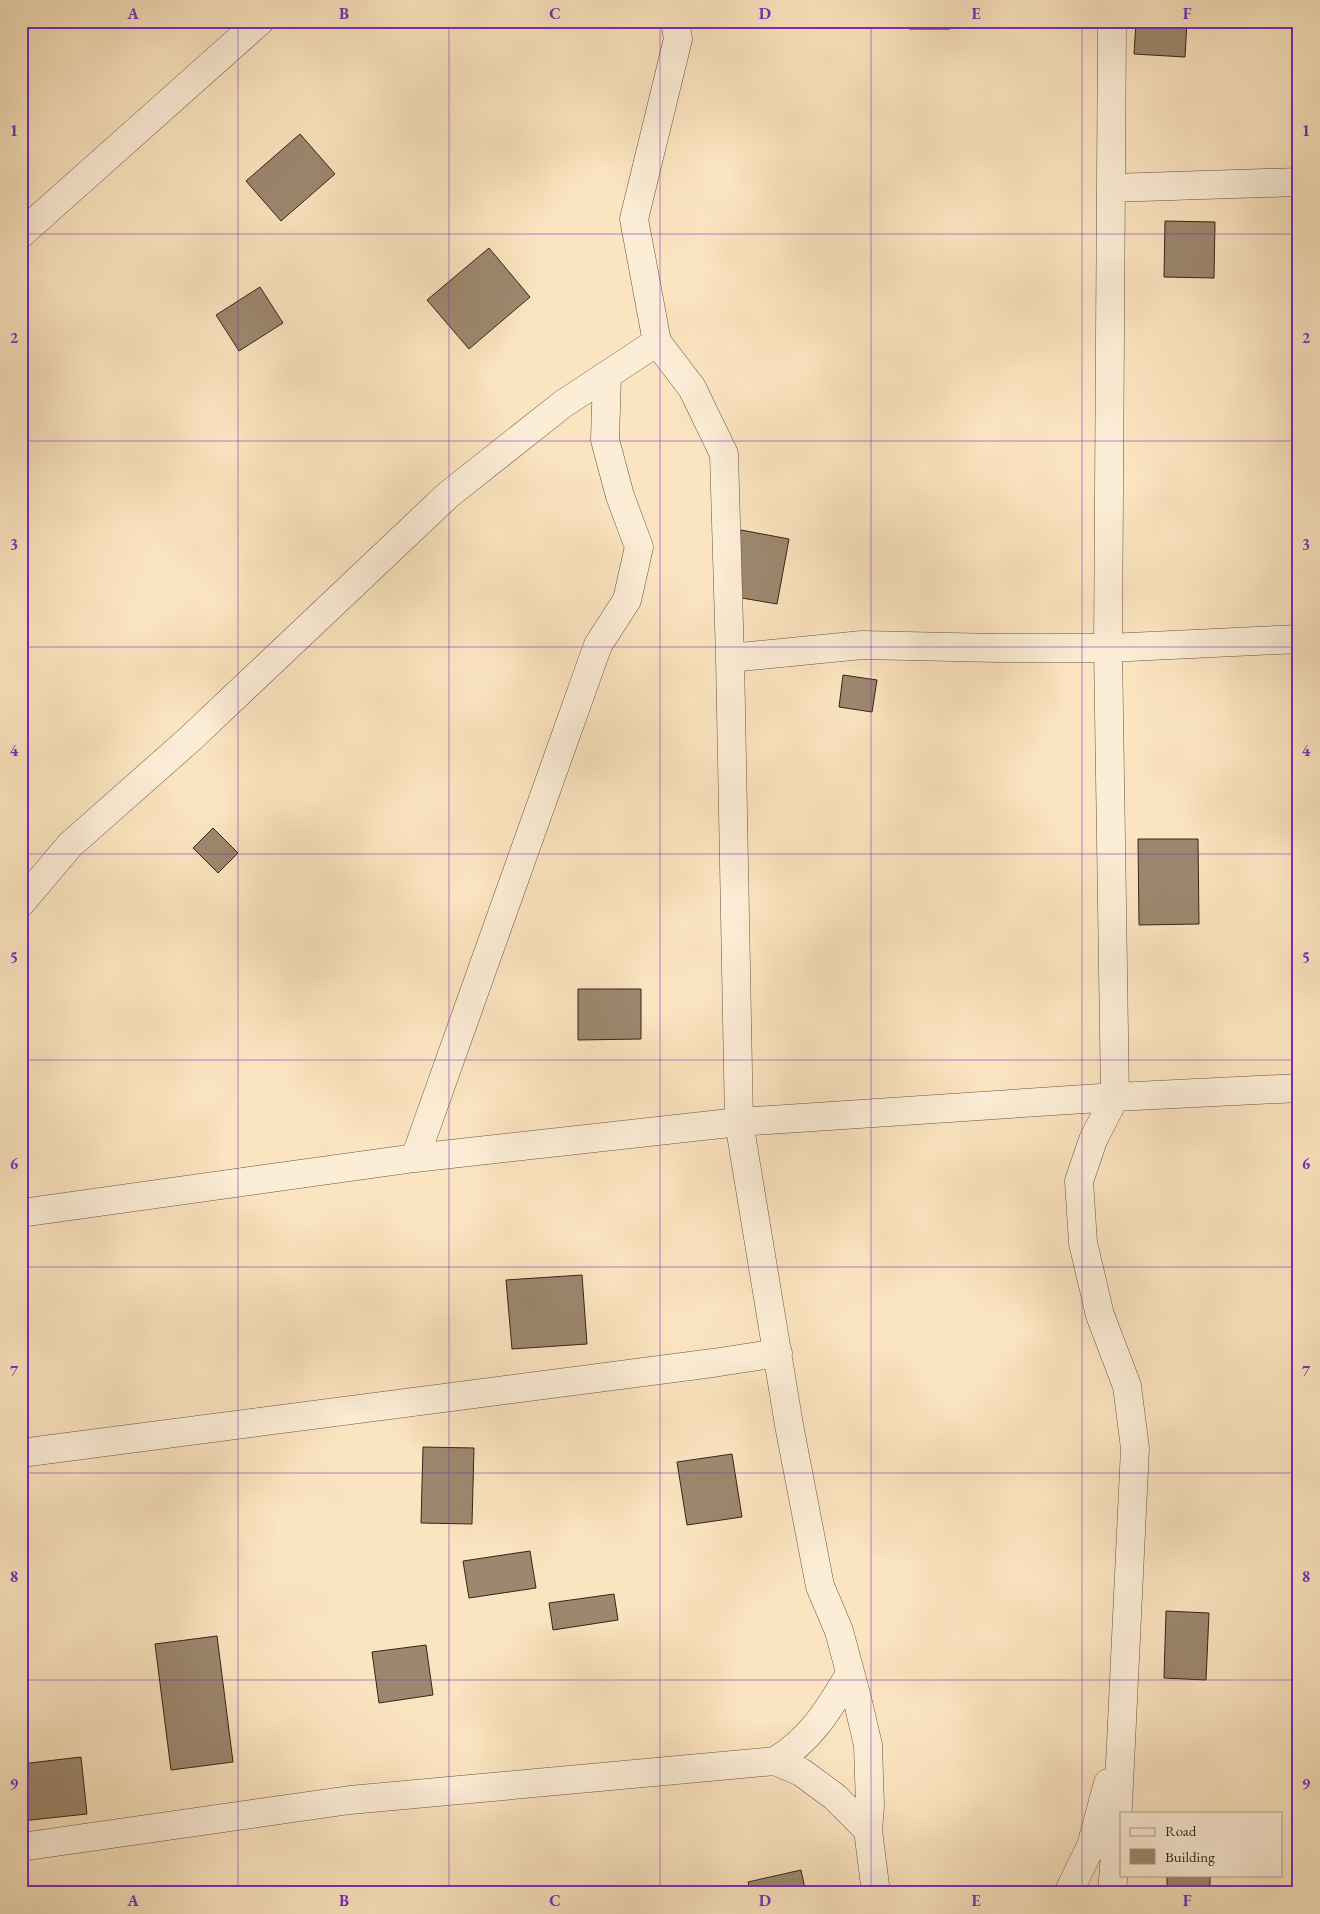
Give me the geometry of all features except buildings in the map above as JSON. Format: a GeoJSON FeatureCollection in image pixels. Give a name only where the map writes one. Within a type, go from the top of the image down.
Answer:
{"type":"FeatureCollection","features":[{"type":"Feature","properties":{"kind":"street"},"geometry":{"type":"LineString","coordinates":[[21,234],[260,21]]}},
{"type":"Feature","properties":{"kind":"street"},"geometry":{"type":"LineString","coordinates":[[675,21],[678,39],[634,219],[657,342],[692,388],[724,454],[739,1122],[789,1426],[820,1586],[838,1631],[868,1745],[870,1806],[868,1830],[876,1893]]}},
{"type":"Feature","properties":{"kind":"street"},"geometry":{"type":"LineString","coordinates":[[1112,21],[1108,648],[1115,1097],[1093,1140],[1079,1181],[1083,1243],[1100,1315],[1127,1386],[1135,1448],[1122,1733],[1112,1893]]}},
{"type":"Feature","properties":{"kind":"street"},"geometry":{"type":"LineString","coordinates":[[1111,188],[1299,182]]}},
{"type":"Feature","properties":{"kind":"street"},"geometry":{"type":"LineString","coordinates":[[21,903],[70,846],[190,739],[448,495],[563,404],[657,342]]}},
{"type":"Feature","properties":{"kind":"street"},"geometry":{"type":"LineString","coordinates":[[415,1158],[598,645],[627,600],[639,547],[620,496],[605,440],[607,375]]}},
{"type":"Feature","properties":{"kind":"street"},"geometry":{"type":"LineString","coordinates":[[730,658],[862,645],[1108,648],[1299,639]]}},
{"type":"Feature","properties":{"kind":"street"},"geometry":{"type":"LineString","coordinates":[[21,1213],[415,1158],[739,1122],[1115,1097],[1299,1088]]}},
{"type":"Feature","properties":{"kind":"street"},"geometry":{"type":"LineString","coordinates":[[21,1452],[778,1353]]}},
{"type":"Feature","properties":{"kind":"street"},"geometry":{"type":"LineString","coordinates":[[21,1846],[350,1800],[775,1761],[792,1751],[823,1718],[850,1674]]}},
{"type":"Feature","properties":{"kind":"street"},"geometry":{"type":"LineString","coordinates":[[1068,1893],[1091,1846],[1122,1733]]}},
{"type":"Feature","properties":{"kind":"street"},"geometry":{"type":"LineString","coordinates":[[775,1761],[801,1772],[835,1796],[868,1830]]}}]}
